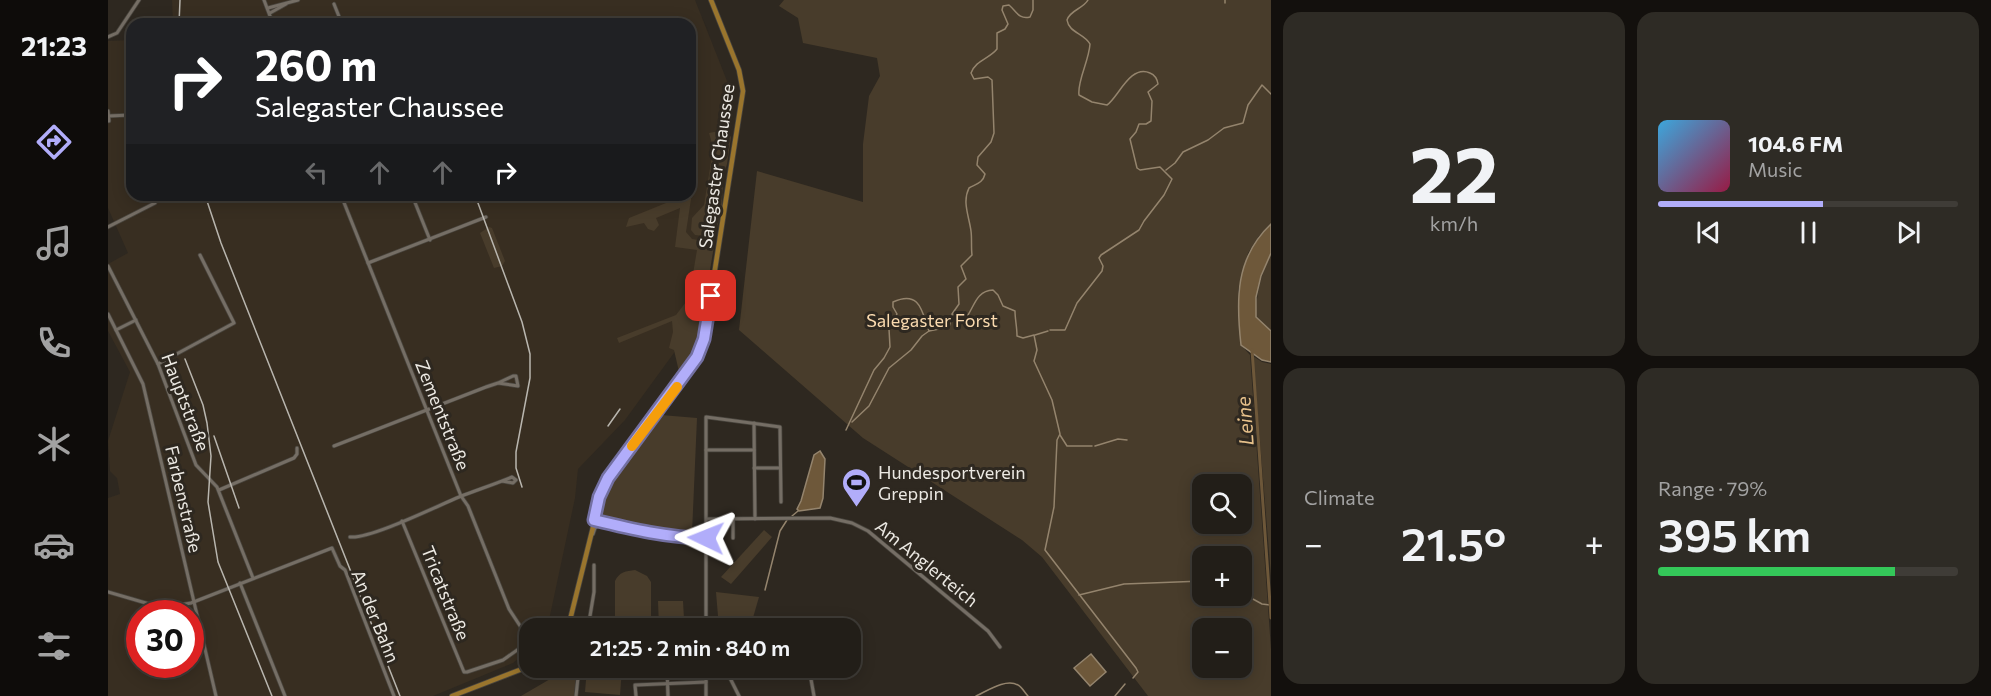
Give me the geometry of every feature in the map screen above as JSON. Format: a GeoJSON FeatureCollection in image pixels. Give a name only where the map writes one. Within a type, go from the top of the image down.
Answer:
{"type":"FeatureCollection","features":[{"type":"Feature","properties":{"kind":"main road","name":"Salegaster Chaussee"},"geometry":{"type":"LineString","coordinates":[[570,618],[599,497],[605,482],[694,364],[703,342],[743,95],[739,70],[711,0]]}},
{"type":"Feature","properties":{"kind":"main road"},"geometry":{"type":"LineString","coordinates":[[452,696],[519,670]]}},
{"type":"Feature","properties":{"kind":"street"},"geometry":{"type":"LineString","coordinates":[[127,18],[139,0]]}},
{"type":"Feature","properties":{"kind":"street"},"geometry":{"type":"LineString","coordinates":[[264,0],[271,18]]}},
{"type":"Feature","properties":{"kind":"street"},"geometry":{"type":"LineString","coordinates":[[268,8],[298,0]]}},
{"type":"Feature","properties":{"kind":"street"},"geometry":{"type":"LineString","coordinates":[[269,14],[286,4]]}},
{"type":"Feature","properties":{"kind":"street"},"geometry":{"type":"LineString","coordinates":[[334,4],[340,18]]}},
{"type":"Feature","properties":{"kind":"street"},"geometry":{"type":"LineString","coordinates":[[108,37],[117,33],[126,20]]}},
{"type":"Feature","properties":{"kind":"street"},"geometry":{"type":"LineString","coordinates":[[108,111],[109,121]]}},
{"type":"Feature","properties":{"kind":"street"},"geometry":{"type":"LineString","coordinates":[[108,116],[126,115]]}},
{"type":"Feature","properties":{"kind":"street"},"geometry":{"type":"LineString","coordinates":[[108,226],[155,204],[154,201]]}},
{"type":"Feature","properties":{"kind":"street","name":"Zementstraße"},"geometry":{"type":"LineString","coordinates":[[343,201],[461,496],[468,506],[509,609],[519,624]]}},
{"type":"Feature","properties":{"kind":"street"},"geometry":{"type":"LineString","coordinates":[[414,201],[430,240]]}},
{"type":"Feature","properties":{"kind":"street"},"geometry":{"type":"LineString","coordinates":[[368,263],[486,217]]}},
{"type":"Feature","properties":{"kind":"street"},"geometry":{"type":"LineString","coordinates":[[158,364],[234,323],[200,255]]}},
{"type":"Feature","properties":{"kind":"street","name":"Hauptstraße"},"geometry":{"type":"LineString","coordinates":[[108,266],[158,364],[197,468],[219,490],[253,578]]}},
{"type":"Feature","properties":{"kind":"street","name":"Farbenstraße"},"geometry":{"type":"LineString","coordinates":[[108,314],[142,382],[194,600]]}},
{"type":"Feature","properties":{"kind":"street"},"geometry":{"type":"LineString","coordinates":[[116,330],[136,320]]}},
{"type":"Feature","properties":{"kind":"street"},"geometry":{"type":"LineString","coordinates":[[334,447],[513,376],[516,376],[518,386],[498,383]]}},
{"type":"Feature","properties":{"kind":"street"},"geometry":{"type":"LineString","coordinates":[[706,618],[706,417],[780,427],[781,502]]}},
{"type":"Feature","properties":{"kind":"street"},"geometry":{"type":"LineString","coordinates":[[754,423],[754,519]]}},
{"type":"Feature","properties":{"kind":"street"},"geometry":{"type":"LineString","coordinates":[[219,490],[294,458],[297,448]]}},
{"type":"Feature","properties":{"kind":"street"},"geometry":{"type":"LineString","coordinates":[[706,450],[754,450]]}},
{"type":"Feature","properties":{"kind":"street"},"geometry":{"type":"LineString","coordinates":[[754,468],[780,468]]}},
{"type":"Feature","properties":{"kind":"street"},"geometry":{"type":"LineString","coordinates":[[350,537],[358,537],[402,521],[502,481]]}},
{"type":"Feature","properties":{"kind":"street","name":"Am Anglerteich"},"geometry":{"type":"LineString","coordinates":[[706,519],[823,517],[857,525],[988,631],[1000,647]]}},
{"type":"Feature","properties":{"kind":"street"},"geometry":{"type":"LineString","coordinates":[[733,519],[733,538]]}},
{"type":"Feature","properties":{"kind":"street"},"geometry":{"type":"LineString","coordinates":[[594,520],[669,536],[695,540],[706,538]]}},
{"type":"Feature","properties":{"kind":"street","name":"Tricatstraße"},"geometry":{"type":"LineString","coordinates":[[402,521],[460,667],[464,672],[502,660],[519,648]]}},
{"type":"Feature","properties":{"kind":"street"},"geometry":{"type":"LineString","coordinates":[[591,536],[603,522]]}},
{"type":"Feature","properties":{"kind":"street"},"geometry":{"type":"LineString","coordinates":[[695,540],[702,544],[705,551]]}},
{"type":"Feature","properties":{"kind":"street","name":"An der Bahn"},"geometry":{"type":"LineString","coordinates":[[253,578],[332,548],[340,566],[345,570],[393,696]]}},
{"type":"Feature","properties":{"kind":"street"},"geometry":{"type":"LineString","coordinates":[[590,618],[593,603],[594,565]]}},
{"type":"Feature","properties":{"kind":"street"},"geometry":{"type":"LineString","coordinates":[[199,600],[253,578]]}},
{"type":"Feature","properties":{"kind":"street"},"geometry":{"type":"LineString","coordinates":[[240,583],[285,696]]}},
{"type":"Feature","properties":{"kind":"street"},"geometry":{"type":"LineString","coordinates":[[108,592],[136,600]]}},
{"type":"Feature","properties":{"kind":"street","name":"Farbenstraße"},"geometry":{"type":"LineString","coordinates":[[204,645],[216,696]]}},
{"type":"Feature","properties":{"kind":"street"},"geometry":{"type":"LineString","coordinates":[[576,696],[578,678]]}},
{"type":"Feature","properties":{"kind":"street"},"geometry":{"type":"LineString","coordinates":[[668,678],[668,696]]}},
{"type":"Feature","properties":{"kind":"street"},"geometry":{"type":"LineString","coordinates":[[706,678],[706,696]]}},
{"type":"Feature","properties":{"kind":"street"},"geometry":{"type":"LineString","coordinates":[[730,678],[739,696]]}},
{"type":"Feature","properties":{"kind":"street"},"geometry":{"type":"LineString","coordinates":[[811,678],[814,696]]}},
{"type":"Feature","properties":{"kind":"street"},"geometry":{"type":"LineString","coordinates":[[636,696],[635,685],[706,682]]}},
{"type":"Feature","properties":{"kind":"shaded area"},"geometry":{"type":"Polygon","coordinates":[[[172,0],[695,0],[729,86],[687,335],[625,420],[578,469],[575,498],[549,618],[519,618],[519,658],[513,663],[433,696],[108,696],[108,498],[120,494],[117,478],[110,471],[108,441],[130,372],[108,331],[108,264],[128,253],[108,208],[108,41],[126,40],[126,201],[696,201],[696,18],[173,18],[172,0]]]}},
{"type":"Feature","properties":{"kind":"shaded area"},"geometry":{"type":"Polygon","coordinates":[[[1271,224],[1271,253],[1261,276],[1256,297],[1256,317],[1271,331],[1271,362],[1262,360],[1241,345],[1239,296],[1244,265],[1250,251],[1271,224]]]}},
{"type":"Feature","properties":{"kind":"shaded area"},"geometry":{"type":"Polygon","coordinates":[[[820,451],[825,459],[823,498],[820,508],[799,511],[797,509],[814,455],[820,451]]]}},
{"type":"Feature","properties":{"kind":"shaded area"},"geometry":{"type":"Polygon","coordinates":[[[1091,654],[1106,672],[1090,686],[1074,668],[1091,654]]]}},
{"type":"Feature","properties":{"kind":"green space","name":"Salegaster Forst"},"geometry":{"type":"Polygon","coordinates":[[[784,0],[1271,0],[1271,224],[1259,236],[1248,253],[1238,290],[1241,345],[1250,355],[1271,649],[1271,696],[1148,696],[1042,557],[1022,540],[863,438],[739,330],[757,171],[863,202],[863,144],[869,96],[880,76],[877,58],[803,43],[798,18],[779,6],[784,0]]]}},
{"type":"Feature","properties":{"kind":"green space"},"geometry":{"type":"Polygon","coordinates":[[[709,133],[729,134],[731,137],[723,178],[722,206],[715,237],[695,235],[691,230],[692,218],[704,205],[713,147],[709,133]]]}},
{"type":"Feature","properties":{"kind":"green space"},"geometry":{"type":"Polygon","coordinates":[[[671,201],[691,201],[686,232],[692,239],[710,242],[714,246],[698,342],[693,357],[680,376],[674,350],[669,348],[673,332],[672,321],[619,343],[617,338],[676,315],[689,298],[697,250],[675,247],[680,208],[656,218],[659,225],[654,231],[648,229],[644,223],[626,227],[629,218],[671,201]]]}},
{"type":"Feature","properties":{"kind":"green space"},"geometry":{"type":"Polygon","coordinates":[[[489,227],[492,228],[505,261],[502,266],[494,268],[480,233],[489,227]]]}},
{"type":"Feature","properties":{"kind":"green space"},"geometry":{"type":"Polygon","coordinates":[[[1271,253],[1271,331],[1256,317],[1260,284],[1271,253]]]}},
{"type":"Feature","properties":{"kind":"green space"},"geometry":{"type":"Polygon","coordinates":[[[1253,356],[1262,362],[1271,364],[1271,576],[1253,356]]]}},
{"type":"Feature","properties":{"kind":"green space"},"geometry":{"type":"Polygon","coordinates":[[[661,415],[697,418],[692,533],[605,520],[599,513],[607,485],[661,415]]]}},
{"type":"Feature","properties":{"kind":"green space"},"geometry":{"type":"Polygon","coordinates":[[[764,530],[772,537],[731,584],[721,577],[764,530]]]}},
{"type":"Feature","properties":{"kind":"green space"},"geometry":{"type":"Polygon","coordinates":[[[635,570],[647,576],[651,582],[651,618],[615,618],[615,581],[623,572],[635,570]]]}},
{"type":"Feature","properties":{"kind":"green space"},"geometry":{"type":"Polygon","coordinates":[[[716,592],[759,597],[753,618],[718,618],[716,592]]]}},
{"type":"Feature","properties":{"kind":"green space"},"geometry":{"type":"Polygon","coordinates":[[[658,601],[683,601],[684,618],[659,618],[658,601]]]}},
{"type":"Feature","properties":{"kind":"green space"},"geometry":{"type":"Polygon","coordinates":[[[552,678],[576,678],[574,696],[521,696],[552,678]]]}},
{"type":"Feature","properties":{"kind":"green space"},"geometry":{"type":"Polygon","coordinates":[[[586,678],[621,678],[620,695],[585,692],[586,678]]]}},
{"type":"Feature","properties":{"kind":"waterway"},"geometry":{"type":"LineString","coordinates":[[1033,0],[1033,10],[1030,17],[1026,18],[1020,16],[1009,5],[1003,6],[1002,10],[1008,24],[1005,29],[997,33],[997,49],[976,65],[971,73],[974,79],[988,77],[992,80],[994,133],[991,142],[978,157],[977,165],[985,174],[984,177],[979,183],[969,188],[967,193],[966,204],[971,231],[972,255],[961,266],[966,279],[958,287],[959,304],[952,314],[962,317],[968,315],[980,295],[993,290],[1003,306],[1015,311],[1017,336],[1023,338],[1034,335],[1037,350],[1034,361],[1052,400],[1060,434],[1057,440],[1054,507],[1045,550],[1136,668],[1138,672],[1133,678]]}},
{"type":"Feature","properties":{"kind":"waterway"},"geometry":{"type":"LineString","coordinates":[[1050,330],[1065,330],[1077,303],[1102,271],[1103,266],[1099,258],[1101,255],[1139,230],[1164,195],[1172,179],[1160,167],[1140,170],[1137,168],[1130,139],[1139,124],[1151,121],[1152,101],[1148,92],[1158,84],[1154,76],[1150,73],[1136,73],[1107,105],[1092,102],[1079,95],[1090,44],[1071,28],[1067,20],[1088,0]]}},
{"type":"Feature","properties":{"kind":"waterway"},"geometry":{"type":"LineString","coordinates":[[1166,170],[1183,152],[1208,140],[1224,128],[1243,123],[1248,105],[1262,85],[1271,94]]}},
{"type":"Feature","properties":{"kind":"waterway"},"geometry":{"type":"LineString","coordinates":[[846,430],[874,370],[890,347],[889,329],[897,314],[893,302],[902,299],[914,301],[922,310],[929,331],[949,327],[952,315]]}},
{"type":"Feature","properties":{"kind":"waterway"},"geometry":{"type":"LineString","coordinates":[[852,422],[869,406],[889,368],[929,331]]}},
{"type":"Feature","properties":{"kind":"waterway"},"geometry":{"type":"LineString","coordinates":[[1035,335],[1048,331]]}},
{"type":"Feature","properties":{"kind":"waterway","name":"Leine"},"geometry":{"type":"LineString","coordinates":[[1252,350],[1271,618]]}},
{"type":"Feature","properties":{"kind":"waterway"},"geometry":{"type":"LineString","coordinates":[[1060,435],[1067,446],[1092,446]]}},
{"type":"Feature","properties":{"kind":"waterway"},"geometry":{"type":"LineString","coordinates":[[1095,446],[1118,439],[1127,440]]}},
{"type":"Feature","properties":{"kind":"waterway"},"geometry":{"type":"LineString","coordinates":[[792,516],[798,511]]}},
{"type":"Feature","properties":{"kind":"waterway"},"geometry":{"type":"LineString","coordinates":[[765,590],[780,531],[787,520]]}},
{"type":"Feature","properties":{"kind":"waterway"},"geometry":{"type":"LineString","coordinates":[[1079,595],[1124,584],[1192,581]]}},
{"type":"Feature","properties":{"kind":"waterway"},"geometry":{"type":"LineString","coordinates":[[1252,598],[1270,605]]}},
{"type":"Feature","properties":{"kind":"waterway"},"geometry":{"type":"LineString","coordinates":[[976,696],[1008,683],[1019,686],[1028,696]]}},
{"type":"Feature","properties":{"kind":"waterway"},"geometry":{"type":"LineString","coordinates":[[1115,696],[1125,684]]}},
{"type":"Feature","properties":{"kind":"railway"},"geometry":{"type":"LineString","coordinates":[[179,18],[180,0]]}},
{"type":"Feature","properties":{"kind":"railway"},"geometry":{"type":"LineString","coordinates":[[207,201],[221,243],[400,696]]}},
{"type":"Feature","properties":{"kind":"railway"},"geometry":{"type":"LineString","coordinates":[[477,201],[522,322],[530,354],[530,378],[516,452],[516,468],[522,487]]}},
{"type":"Feature","properties":{"kind":"railway"},"geometry":{"type":"LineString","coordinates":[[185,359],[203,405],[207,423],[211,456],[208,502],[218,562],[272,696]]}},
{"type":"Feature","properties":{"kind":"railway"},"geometry":{"type":"LineString","coordinates":[[608,426],[620,409]]}},
{"type":"Feature","properties":{"kind":"railway"},"geometry":{"type":"LineString","coordinates":[[214,436],[239,508]]}},
{"type":"Feature","properties":{"kind":"slow traffic"},"geometry":{"type":"LineString","coordinates":[[632,446],[677,387]]}},
{"type":"Feature","properties":{"kind":"place","name":"Hundesportverein Greppin"},"geometry":{"type":"Point","coordinates":[857,508]}},
{"type":"Feature","properties":{"kind":"route"},"geometry":{"type":"LineString","coordinates":[[706,538],[695,540],[679,538],[594,520],[599,497],[608,478],[697,357],[704,339],[711,296]]}}]}
